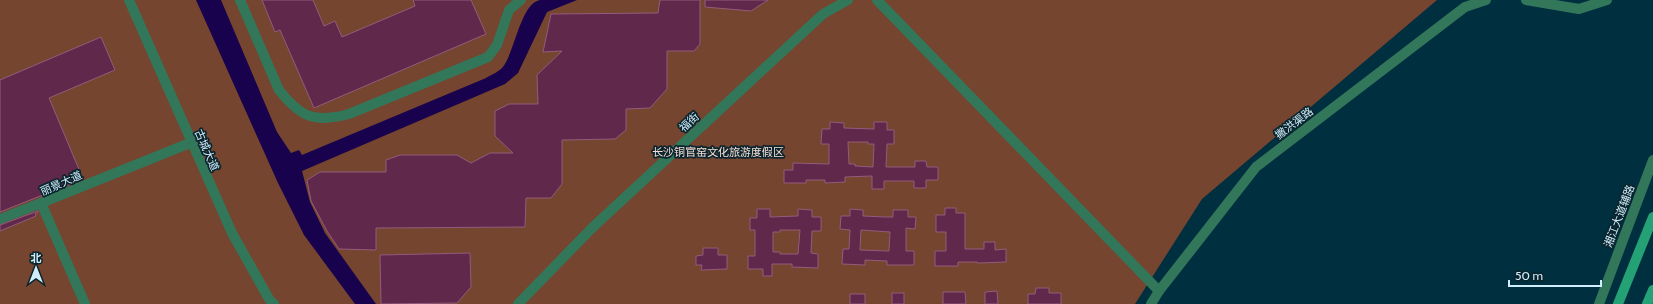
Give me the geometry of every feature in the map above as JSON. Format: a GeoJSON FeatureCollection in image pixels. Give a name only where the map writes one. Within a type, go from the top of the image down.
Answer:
{"type":"FeatureCollection","features":[{"type":"Feature","properties":{"kind":"main road"},"geometry":{"type":"LineString","coordinates":[[1618,304],[1653,217]]}},
{"type":"Feature","properties":{"kind":"main road"},"geometry":{"type":"LineString","coordinates":[[1647,304],[1653,290]]}},
{"type":"Feature","properties":{"kind":"street","name":"古城大道"},"geometry":{"type":"LineString","coordinates":[[129,0],[190,142],[232,234],[269,299],[274,304]]}},
{"type":"Feature","properties":{"kind":"street"},"geometry":{"type":"LineString","coordinates":[[240,0],[279,90],[289,103],[301,112],[313,117],[330,119],[349,114],[488,57],[497,45],[509,10],[520,0]]}},
{"type":"Feature","properties":{"kind":"street","name":"福街"},"geometry":{"type":"LineString","coordinates":[[518,304],[592,228],[800,35],[823,14],[848,0]]}},
{"type":"Feature","properties":{"kind":"street"},"geometry":{"type":"LineString","coordinates":[[877,0],[1159,290]]}},
{"type":"Feature","properties":{"kind":"street","name":"撇洪渠路"},"geometry":{"type":"LineString","coordinates":[[1151,304],[1159,290],[1256,167],[1465,7],[1486,0]]}},
{"type":"Feature","properties":{"kind":"street"},"geometry":{"type":"LineString","coordinates":[[1526,0],[1579,9],[1607,0]]}},
{"type":"Feature","properties":{"kind":"street","name":"丽景大道"},"geometry":{"type":"LineString","coordinates":[[85,304],[41,203],[190,142]]}},
{"type":"Feature","properties":{"kind":"street","name":"湘江大道辅路"},"geometry":{"type":"LineString","coordinates":[[1599,304],[1653,160]]}},
{"type":"Feature","properties":{"kind":"street"},"geometry":{"type":"LineString","coordinates":[[0,219],[41,203]]}},
{"type":"Feature","properties":{"kind":"green space","name":"长沙铜官窑文化旅游度假区"},"geometry":{"type":"Polygon","coordinates":[[[0,0],[1437,0],[1202,199],[1135,304],[0,304],[0,0]]]}},
{"type":"Feature","properties":{"kind":"shaded area"},"geometry":{"type":"Polygon","coordinates":[[[196,0],[221,0],[277,132],[291,153],[299,150],[302,155],[486,78],[499,71],[507,61],[527,10],[533,3],[540,0],[577,0],[547,12],[518,73],[505,84],[302,171],[310,202],[325,233],[376,304],[355,304],[304,235],[278,183],[196,0]]]}},
{"type":"Feature","properties":{"kind":"building"},"geometry":{"type":"Polygon","coordinates":[[[262,0],[313,0],[324,26],[335,21],[342,37],[415,6],[413,0],[471,0],[486,34],[314,108],[280,30],[275,32],[262,0]]]}},
{"type":"Feature","properties":{"kind":"building"},"geometry":{"type":"Polygon","coordinates":[[[660,0],[700,0],[700,44],[694,51],[667,51],[667,89],[650,108],[626,109],[626,130],[615,139],[562,140],[562,184],[551,198],[526,198],[525,227],[376,228],[376,250],[339,249],[327,231],[311,201],[307,180],[320,172],[386,172],[386,160],[400,155],[457,155],[471,163],[490,153],[513,153],[495,136],[495,111],[509,104],[538,104],[537,75],[562,51],[543,52],[551,14],[658,13],[660,0]]]}},
{"type":"Feature","properties":{"kind":"building"},"geometry":{"type":"Polygon","coordinates":[[[705,0],[768,0],[751,11],[705,7],[705,0]]]}},
{"type":"Feature","properties":{"kind":"building"},"geometry":{"type":"Polygon","coordinates":[[[101,37],[115,70],[49,98],[83,179],[0,212],[0,80],[101,37]]]}},
{"type":"Feature","properties":{"kind":"building"},"geometry":{"type":"Polygon","coordinates":[[[830,122],[844,123],[844,128],[874,129],[874,122],[887,122],[887,130],[894,130],[894,144],[887,144],[886,167],[915,167],[915,161],[926,161],[927,167],[938,167],[938,180],[926,180],[926,188],[914,188],[914,181],[884,181],[884,189],[872,189],[872,176],[845,177],[845,182],[825,183],[825,180],[806,180],[806,183],[784,183],[784,170],[793,170],[793,163],[829,164],[829,144],[821,144],[822,129],[830,129],[830,122]],[[848,142],[849,164],[855,164],[855,166],[873,167],[874,144],[868,144],[868,142],[848,142]]]}},
{"type":"Feature","properties":{"kind":"building"},"geometry":{"type":"Polygon","coordinates":[[[945,208],[956,208],[956,213],[965,213],[965,249],[984,249],[984,242],[995,242],[995,250],[1006,249],[1006,262],[958,262],[958,266],[935,266],[935,251],[946,251],[946,232],[936,232],[936,215],[945,215],[945,208]]]}},
{"type":"Feature","properties":{"kind":"building"},"geometry":{"type":"Polygon","coordinates":[[[757,209],[770,209],[770,217],[798,216],[798,209],[812,210],[812,217],[821,217],[821,231],[812,231],[811,253],[818,254],[818,268],[792,267],[792,264],[772,264],[772,276],[763,276],[763,269],[748,269],[748,256],[755,256],[755,230],[750,230],[750,218],[757,218],[757,209]],[[780,230],[780,232],[773,232],[773,252],[780,252],[780,254],[798,254],[800,230],[780,230]]]}},
{"type":"Feature","properties":{"kind":"building"},"geometry":{"type":"Polygon","coordinates":[[[850,209],[863,210],[863,216],[885,217],[893,217],[893,210],[908,210],[908,217],[916,217],[915,229],[906,228],[906,251],[914,251],[914,265],[887,265],[887,261],[865,260],[865,265],[842,264],[843,249],[849,249],[850,230],[840,229],[841,216],[850,216],[850,209]],[[861,230],[860,250],[889,251],[890,232],[861,230]]]}},
{"type":"Feature","properties":{"kind":"building"},"geometry":{"type":"Polygon","coordinates":[[[38,211],[35,214],[36,216],[0,231],[0,225],[38,211]]]}},
{"type":"Feature","properties":{"kind":"building"},"geometry":{"type":"Polygon","coordinates":[[[703,248],[718,248],[718,255],[727,255],[727,269],[701,270],[702,265],[696,265],[696,256],[703,255],[703,248]]]}},
{"type":"Feature","properties":{"kind":"building"},"geometry":{"type":"Polygon","coordinates":[[[470,253],[471,287],[457,303],[381,304],[380,255],[470,253]]]}},
{"type":"Feature","properties":{"kind":"building"},"geometry":{"type":"Polygon","coordinates":[[[1036,288],[1049,288],[1049,293],[1061,293],[1061,304],[1028,304],[1028,294],[1035,294],[1036,288]]]}},
{"type":"Feature","properties":{"kind":"building"},"geometry":{"type":"Polygon","coordinates":[[[997,291],[998,304],[985,304],[985,292],[997,291]]]}},
{"type":"Feature","properties":{"kind":"building"},"geometry":{"type":"Polygon","coordinates":[[[943,292],[965,292],[966,304],[943,304],[943,292]]]}},
{"type":"Feature","properties":{"kind":"building"},"geometry":{"type":"Polygon","coordinates":[[[892,293],[904,293],[904,304],[892,304],[892,293]]]}},
{"type":"Feature","properties":{"kind":"building"},"geometry":{"type":"Polygon","coordinates":[[[850,294],[865,294],[865,304],[850,304],[850,294]]]}}]}
